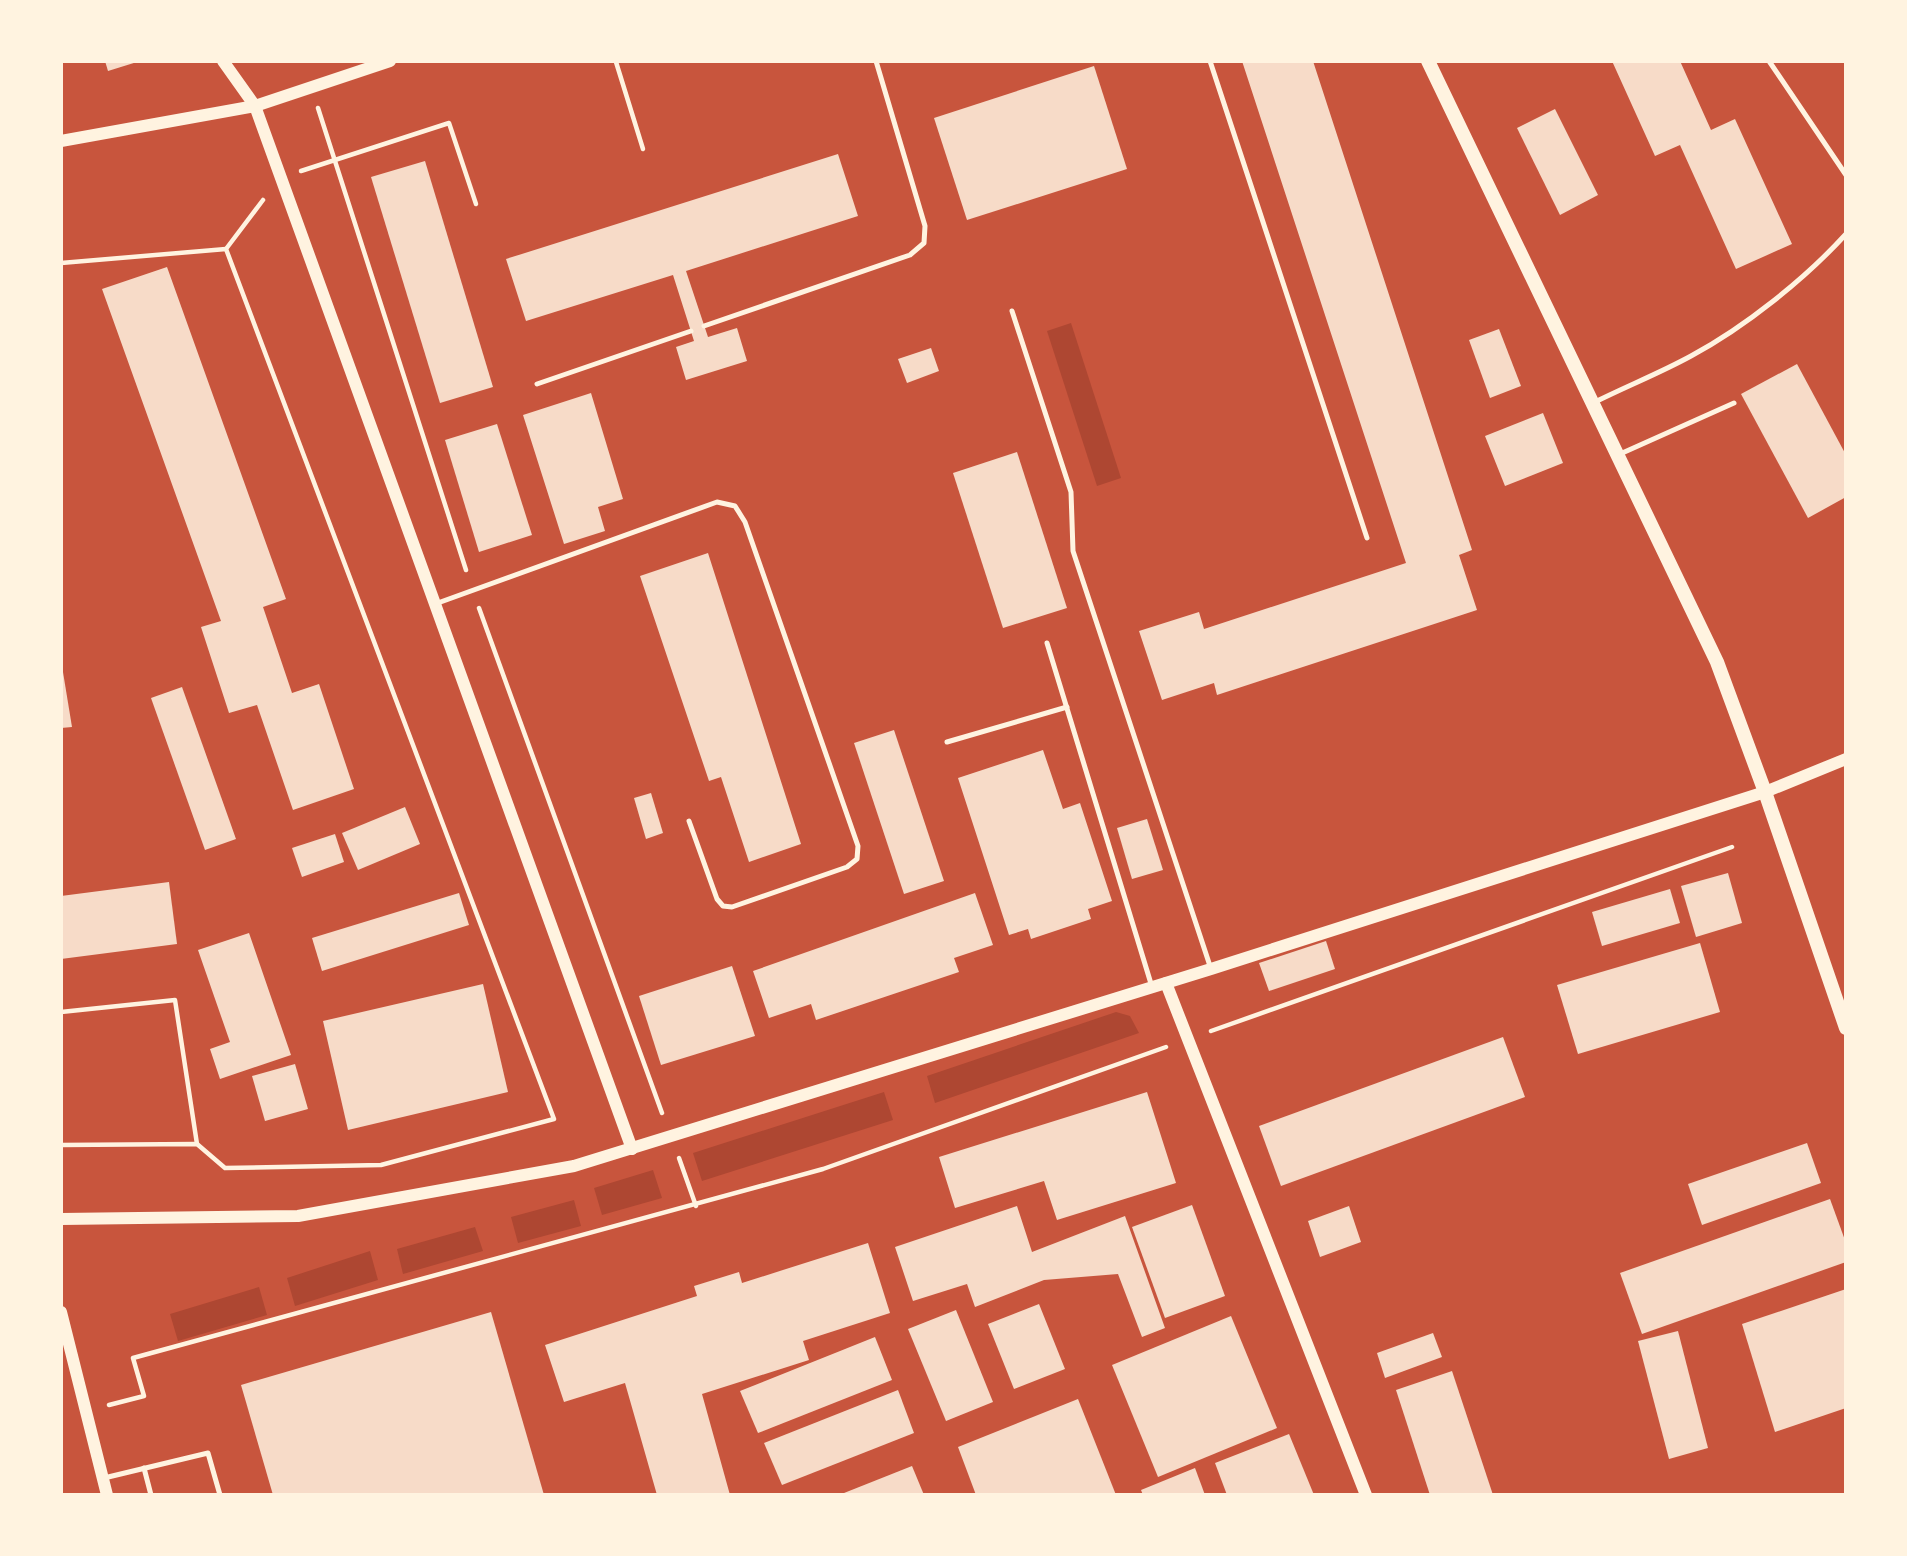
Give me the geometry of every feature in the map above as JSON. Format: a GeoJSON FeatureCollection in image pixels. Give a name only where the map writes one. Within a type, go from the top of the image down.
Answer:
{"type":"FeatureCollection","features":[{"type":"Feature","properties":{"kind":"main road"},"geometry":{"type":"LineString","coordinates":[[1427,61],[1717,662],[1766,792],[1846,1028]]}},
{"type":"Feature","properties":{"kind":"street"},"geometry":{"type":"LineString","coordinates":[[223,61],[255,106],[632,1149]]}},
{"type":"Feature","properties":{"kind":"street"},"geometry":{"type":"LineString","coordinates":[[61,141],[255,106],[390,61]]}},
{"type":"Feature","properties":{"kind":"street"},"geometry":{"type":"LineString","coordinates":[[61,1219],[299,1216],[574,1166],[1211,969],[1766,792],[1846,759]]}},
{"type":"Feature","properties":{"kind":"street"},"geometry":{"type":"LineString","coordinates":[[1166,983],[1366,1495]]}},
{"type":"Feature","properties":{"kind":"street"},"geometry":{"type":"LineString","coordinates":[[61,1312],[107,1495]]}},
{"type":"Feature","properties":{"kind":"lane"},"geometry":{"type":"LineString","coordinates":[[704,326],[910,255],[924,243],[925,226],[876,61]]}},
{"type":"Feature","properties":{"kind":"lane"},"geometry":{"type":"LineString","coordinates":[[1210,61],[1367,538]]}},
{"type":"Feature","properties":{"kind":"lane"},"geometry":{"type":"LineString","coordinates":[[1769,61],[1846,175]]}},
{"type":"Feature","properties":{"kind":"lane"},"geometry":{"type":"LineString","coordinates":[[1592,403],[1693,355],[1795,284],[1815,268],[1846,234]]}},
{"type":"Feature","properties":{"kind":"lane"},"geometry":{"type":"LineString","coordinates":[[1012,311],[1071,492],[1073,551],[1211,969]]}},
{"type":"Feature","properties":{"kind":"lane"},"geometry":{"type":"LineString","coordinates":[[537,384],[691,331]]}},
{"type":"Feature","properties":{"kind":"lane"},"geometry":{"type":"LineString","coordinates":[[1617,455],[1734,403]]}},
{"type":"Feature","properties":{"kind":"lane"},"geometry":{"type":"LineString","coordinates":[[435,604],[717,502],[735,506],[745,522],[858,846],[857,859],[847,867],[732,907],[723,906],[717,899],[689,821]]}},
{"type":"Feature","properties":{"kind":"lane"},"geometry":{"type":"LineString","coordinates":[[1047,643],[1152,987]]}},
{"type":"Feature","properties":{"kind":"lane"},"geometry":{"type":"LineString","coordinates":[[947,742],[1067,707]]}},
{"type":"Feature","properties":{"kind":"lane"},"geometry":{"type":"LineString","coordinates":[[104,1478],[208,1453],[220,1495]]}},
{"type":"Feature","properties":{"kind":"lane"},"geometry":{"type":"LineString","coordinates":[[144,1468],[151,1495]]}},
{"type":"Feature","properties":{"kind":"path"},"geometry":{"type":"LineString","coordinates":[[617,62],[643,149]]}},
{"type":"Feature","properties":{"kind":"path"},"geometry":{"type":"LineString","coordinates":[[61,263],[226,249],[281,177],[449,123],[476,204]]}},
{"type":"Feature","properties":{"kind":"path"},"geometry":{"type":"LineString","coordinates":[[335,160],[449,523],[696,1206]]}},
{"type":"Feature","properties":{"kind":"path"},"geometry":{"type":"LineString","coordinates":[[61,1012],[175,1000],[197,1144],[225,1168],[381,1165],[554,1119],[226,249]]}},
{"type":"Feature","properties":{"kind":"path"},"geometry":{"type":"LineString","coordinates":[[87,1410],[144,1396],[133,1358],[696,1206],[823,1169],[1731,847]]}},
{"type":"Feature","properties":{"kind":"path"},"geometry":{"type":"LineString","coordinates":[[61,1145],[197,1144]]}},
{"type":"Feature","properties":{"kind":"shaded area"},"geometry":{"type":"Polygon","coordinates":[[[1071,323],[1121,478],[1097,486],[1047,331],[1071,323]]]}},
{"type":"Feature","properties":{"kind":"shaded area"},"geometry":{"type":"Polygon","coordinates":[[[1116,1012],[1130,1016],[1139,1033],[935,1103],[927,1076],[1116,1012]]]}},
{"type":"Feature","properties":{"kind":"shaded area"},"geometry":{"type":"Polygon","coordinates":[[[884,1092],[893,1120],[702,1181],[693,1153],[884,1092]]]}},
{"type":"Feature","properties":{"kind":"shaded area"},"geometry":{"type":"Polygon","coordinates":[[[653,1170],[662,1198],[602,1215],[594,1188],[653,1170]]]}},
{"type":"Feature","properties":{"kind":"shaded area"},"geometry":{"type":"Polygon","coordinates":[[[574,1200],[581,1226],[518,1243],[511,1217],[574,1200]]]}},
{"type":"Feature","properties":{"kind":"shaded area"},"geometry":{"type":"Polygon","coordinates":[[[475,1227],[483,1251],[403,1274],[397,1249],[475,1227]]]}},
{"type":"Feature","properties":{"kind":"shaded area"},"geometry":{"type":"Polygon","coordinates":[[[370,1251],[378,1280],[295,1306],[287,1278],[370,1251]]]}},
{"type":"Feature","properties":{"kind":"shaded area"},"geometry":{"type":"Polygon","coordinates":[[[259,1287],[267,1315],[178,1341],[170,1314],[259,1287]]]}},
{"type":"Feature","properties":{"kind":"building"},"geometry":{"type":"Polygon","coordinates":[[[105,61],[136,61],[137,62],[108,71],[105,61]]]}},
{"type":"Feature","properties":{"kind":"building"},"geometry":{"type":"Polygon","coordinates":[[[1242,61],[1313,61],[1472,550],[1459,555],[1477,610],[1217,695],[1214,683],[1162,700],[1139,631],[1199,612],[1204,629],[1406,563],[1242,61]]]}},
{"type":"Feature","properties":{"kind":"building"},"geometry":{"type":"Polygon","coordinates":[[[1612,61],[1680,61],[1711,130],[1735,119],[1792,244],[1736,269],[1680,145],[1655,156],[1612,61]]]}},
{"type":"Feature","properties":{"kind":"building"},"geometry":{"type":"Polygon","coordinates":[[[1094,66],[1127,169],[967,220],[934,118],[1094,66]]]}},
{"type":"Feature","properties":{"kind":"building"},"geometry":{"type":"Polygon","coordinates":[[[1555,109],[1598,195],[1560,215],[1517,128],[1555,109]]]}},
{"type":"Feature","properties":{"kind":"building"},"geometry":{"type":"Polygon","coordinates":[[[838,154],[858,216],[686,271],[708,337],[737,328],[747,361],[686,380],[676,347],[694,341],[673,275],[526,321],[506,259],[838,154]]]}},
{"type":"Feature","properties":{"kind":"building"},"geometry":{"type":"Polygon","coordinates":[[[425,161],[493,387],[440,403],[371,177],[425,161]]]}},
{"type":"Feature","properties":{"kind":"building"},"geometry":{"type":"Polygon","coordinates":[[[167,267],[286,599],[263,607],[292,693],[319,684],[354,789],[293,810],[257,705],[229,713],[201,627],[221,621],[102,289],[167,267]]]}},
{"type":"Feature","properties":{"kind":"building"},"geometry":{"type":"Polygon","coordinates":[[[1499,329],[1521,386],[1490,398],[1469,340],[1499,329]]]}},
{"type":"Feature","properties":{"kind":"building"},"geometry":{"type":"Polygon","coordinates":[[[931,348],[939,371],[907,383],[898,359],[931,348]]]}},
{"type":"Feature","properties":{"kind":"building"},"geometry":{"type":"Polygon","coordinates":[[[1797,364],[1846,455],[1846,497],[1808,518],[1741,394],[1797,364]]]}},
{"type":"Feature","properties":{"kind":"building"},"geometry":{"type":"Polygon","coordinates":[[[591,393],[623,499],[598,507],[605,531],[564,544],[523,415],[591,393]]]}},
{"type":"Feature","properties":{"kind":"building"},"geometry":{"type":"Polygon","coordinates":[[[1543,413],[1563,463],[1505,486],[1485,436],[1543,413]]]}},
{"type":"Feature","properties":{"kind":"building"},"geometry":{"type":"Polygon","coordinates":[[[497,424],[532,535],[479,552],[445,440],[497,424]]]}},
{"type":"Feature","properties":{"kind":"building"},"geometry":{"type":"Polygon","coordinates":[[[1017,452],[1067,608],[1003,628],[953,473],[1017,452]]]}},
{"type":"Feature","properties":{"kind":"building"},"geometry":{"type":"Polygon","coordinates":[[[708,553],[801,844],[749,862],[721,777],[709,781],[640,576],[708,553]]]}},
{"type":"Feature","properties":{"kind":"building"},"geometry":{"type":"Polygon","coordinates":[[[61,660],[72,727],[61,728],[61,660]]]}},
{"type":"Feature","properties":{"kind":"building"},"geometry":{"type":"Polygon","coordinates":[[[182,687],[236,839],[205,850],[151,698],[182,687]]]}},
{"type":"Feature","properties":{"kind":"building"},"geometry":{"type":"Polygon","coordinates":[[[894,730],[944,881],[904,894],[854,743],[894,730]]]}},
{"type":"Feature","properties":{"kind":"building"},"geometry":{"type":"Polygon","coordinates":[[[1043,750],[1063,809],[1080,803],[1112,901],[1088,909],[1091,919],[1031,939],[1028,929],[1009,935],[958,778],[1043,750]]]}},
{"type":"Feature","properties":{"kind":"building"},"geometry":{"type":"Polygon","coordinates":[[[651,793],[663,833],[646,839],[634,798],[651,793]]]}},
{"type":"Feature","properties":{"kind":"building"},"geometry":{"type":"Polygon","coordinates":[[[405,807],[420,844],[358,870],[342,833],[405,807]]]}},
{"type":"Feature","properties":{"kind":"building"},"geometry":{"type":"Polygon","coordinates":[[[1147,819],[1163,870],[1132,879],[1117,828],[1147,819]]]}},
{"type":"Feature","properties":{"kind":"building"},"geometry":{"type":"Polygon","coordinates":[[[335,834],[344,862],[302,877],[292,848],[335,834]]]}},
{"type":"Feature","properties":{"kind":"building"},"geometry":{"type":"Polygon","coordinates":[[[1728,873],[1742,923],[1696,937],[1681,886],[1728,873]]]}},
{"type":"Feature","properties":{"kind":"building"},"geometry":{"type":"Polygon","coordinates":[[[169,882],[177,944],[61,959],[61,896],[169,882]]]}},
{"type":"Feature","properties":{"kind":"building"},"geometry":{"type":"Polygon","coordinates":[[[1670,889],[1680,923],[1602,946],[1592,912],[1670,889]]]}},
{"type":"Feature","properties":{"kind":"building"},"geometry":{"type":"Polygon","coordinates":[[[459,893],[469,925],[322,971],[312,938],[459,893]]]}},
{"type":"Feature","properties":{"kind":"building"},"geometry":{"type":"Polygon","coordinates":[[[975,893],[993,945],[954,958],[959,972],[816,1020],[811,1004],[769,1018],[753,971],[975,893]]]}},
{"type":"Feature","properties":{"kind":"building"},"geometry":{"type":"Polygon","coordinates":[[[249,933],[291,1055],[220,1079],[210,1049],[230,1042],[198,950],[249,933]]]}},
{"type":"Feature","properties":{"kind":"building"},"geometry":{"type":"Polygon","coordinates":[[[1326,941],[1335,969],[1269,991],[1259,963],[1326,941]]]}},
{"type":"Feature","properties":{"kind":"building"},"geometry":{"type":"Polygon","coordinates":[[[1700,943],[1720,1012],[1578,1054],[1557,985],[1700,943]]]}},
{"type":"Feature","properties":{"kind":"building"},"geometry":{"type":"Polygon","coordinates":[[[732,966],[755,1036],[661,1065],[639,996],[732,966]]]}},
{"type":"Feature","properties":{"kind":"building"},"geometry":{"type":"Polygon","coordinates":[[[483,984],[508,1092],[348,1130],[323,1021],[483,984]]]}},
{"type":"Feature","properties":{"kind":"building"},"geometry":{"type":"Polygon","coordinates":[[[1503,1037],[1525,1097],[1281,1186],[1259,1126],[1503,1037]]]}},
{"type":"Feature","properties":{"kind":"building"},"geometry":{"type":"Polygon","coordinates":[[[295,1064],[308,1109],[265,1121],[252,1076],[295,1064]]]}},
{"type":"Feature","properties":{"kind":"building"},"geometry":{"type":"Polygon","coordinates":[[[1147,1092],[1176,1183],[1057,1220],[1044,1181],[955,1208],[939,1157],[1147,1092]]]}},
{"type":"Feature","properties":{"kind":"building"},"geometry":{"type":"Polygon","coordinates":[[[1807,1143],[1821,1183],[1702,1225],[1688,1184],[1807,1143]]]}},
{"type":"Feature","properties":{"kind":"building"},"geometry":{"type":"Polygon","coordinates":[[[1830,1199],[1846,1243],[1846,1262],[1642,1334],[1620,1273],[1830,1199]]]}},
{"type":"Feature","properties":{"kind":"building"},"geometry":{"type":"Polygon","coordinates":[[[1192,1205],[1225,1296],[1165,1318],[1132,1227],[1192,1205]]]}},
{"type":"Feature","properties":{"kind":"building"},"geometry":{"type":"Polygon","coordinates":[[[1017,1206],[1032,1252],[1125,1216],[1165,1328],[1142,1337],[1118,1274],[1044,1280],[975,1307],[967,1284],[913,1301],[895,1247],[1017,1206]]]}},
{"type":"Feature","properties":{"kind":"building"},"geometry":{"type":"Polygon","coordinates":[[[1349,1206],[1361,1242],[1320,1257],[1308,1221],[1349,1206]]]}},
{"type":"Feature","properties":{"kind":"building"},"geometry":{"type":"Polygon","coordinates":[[[868,1243],[890,1313],[803,1341],[809,1360],[702,1394],[730,1495],[657,1495],[625,1383],[564,1402],[545,1345],[697,1296],[694,1286],[739,1272],[742,1283],[868,1243]]]}},
{"type":"Feature","properties":{"kind":"building"},"geometry":{"type":"Polygon","coordinates":[[[1846,1289],[1846,1408],[1775,1432],[1742,1324],[1846,1289]]]}},
{"type":"Feature","properties":{"kind":"building"},"geometry":{"type":"Polygon","coordinates":[[[1039,1304],[1065,1369],[1014,1389],[988,1324],[1039,1304]]]}},
{"type":"Feature","properties":{"kind":"building"},"geometry":{"type":"Polygon","coordinates":[[[956,1310],[993,1402],[946,1421],[908,1329],[956,1310]]]}},
{"type":"Feature","properties":{"kind":"building"},"geometry":{"type":"Polygon","coordinates":[[[491,1312],[544,1495],[273,1495],[241,1385],[491,1312]]]}},
{"type":"Feature","properties":{"kind":"building"},"geometry":{"type":"Polygon","coordinates":[[[1231,1316],[1277,1428],[1158,1477],[1112,1365],[1231,1316]]]}},
{"type":"Feature","properties":{"kind":"building"},"geometry":{"type":"Polygon","coordinates":[[[1678,1331],[1708,1448],[1669,1459],[1638,1341],[1678,1331]]]}},
{"type":"Feature","properties":{"kind":"building"},"geometry":{"type":"Polygon","coordinates":[[[1433,1333],[1442,1357],[1385,1378],[1377,1353],[1433,1333]]]}},
{"type":"Feature","properties":{"kind":"building"},"geometry":{"type":"Polygon","coordinates":[[[875,1337],[892,1380],[758,1433],[740,1391],[875,1337]]]}},
{"type":"Feature","properties":{"kind":"building"},"geometry":{"type":"Polygon","coordinates":[[[1452,1371],[1493,1495],[1430,1495],[1396,1390],[1452,1371]]]}},
{"type":"Feature","properties":{"kind":"building"},"geometry":{"type":"Polygon","coordinates":[[[898,1390],[914,1433],[782,1485],[764,1443],[898,1390]]]}},
{"type":"Feature","properties":{"kind":"building"},"geometry":{"type":"Polygon","coordinates":[[[1078,1399],[1116,1495],[976,1495],[958,1447],[1078,1399]]]}},
{"type":"Feature","properties":{"kind":"building"},"geometry":{"type":"Polygon","coordinates":[[[1289,1434],[1314,1495],[1227,1495],[1215,1463],[1289,1434]]]}},
{"type":"Feature","properties":{"kind":"building"},"geometry":{"type":"Polygon","coordinates":[[[912,1466],[924,1495],[839,1495],[912,1466]]]}},
{"type":"Feature","properties":{"kind":"building"},"geometry":{"type":"Polygon","coordinates":[[[1195,1468],[1205,1495],[1143,1495],[1141,1490],[1195,1468]]]}}]}
